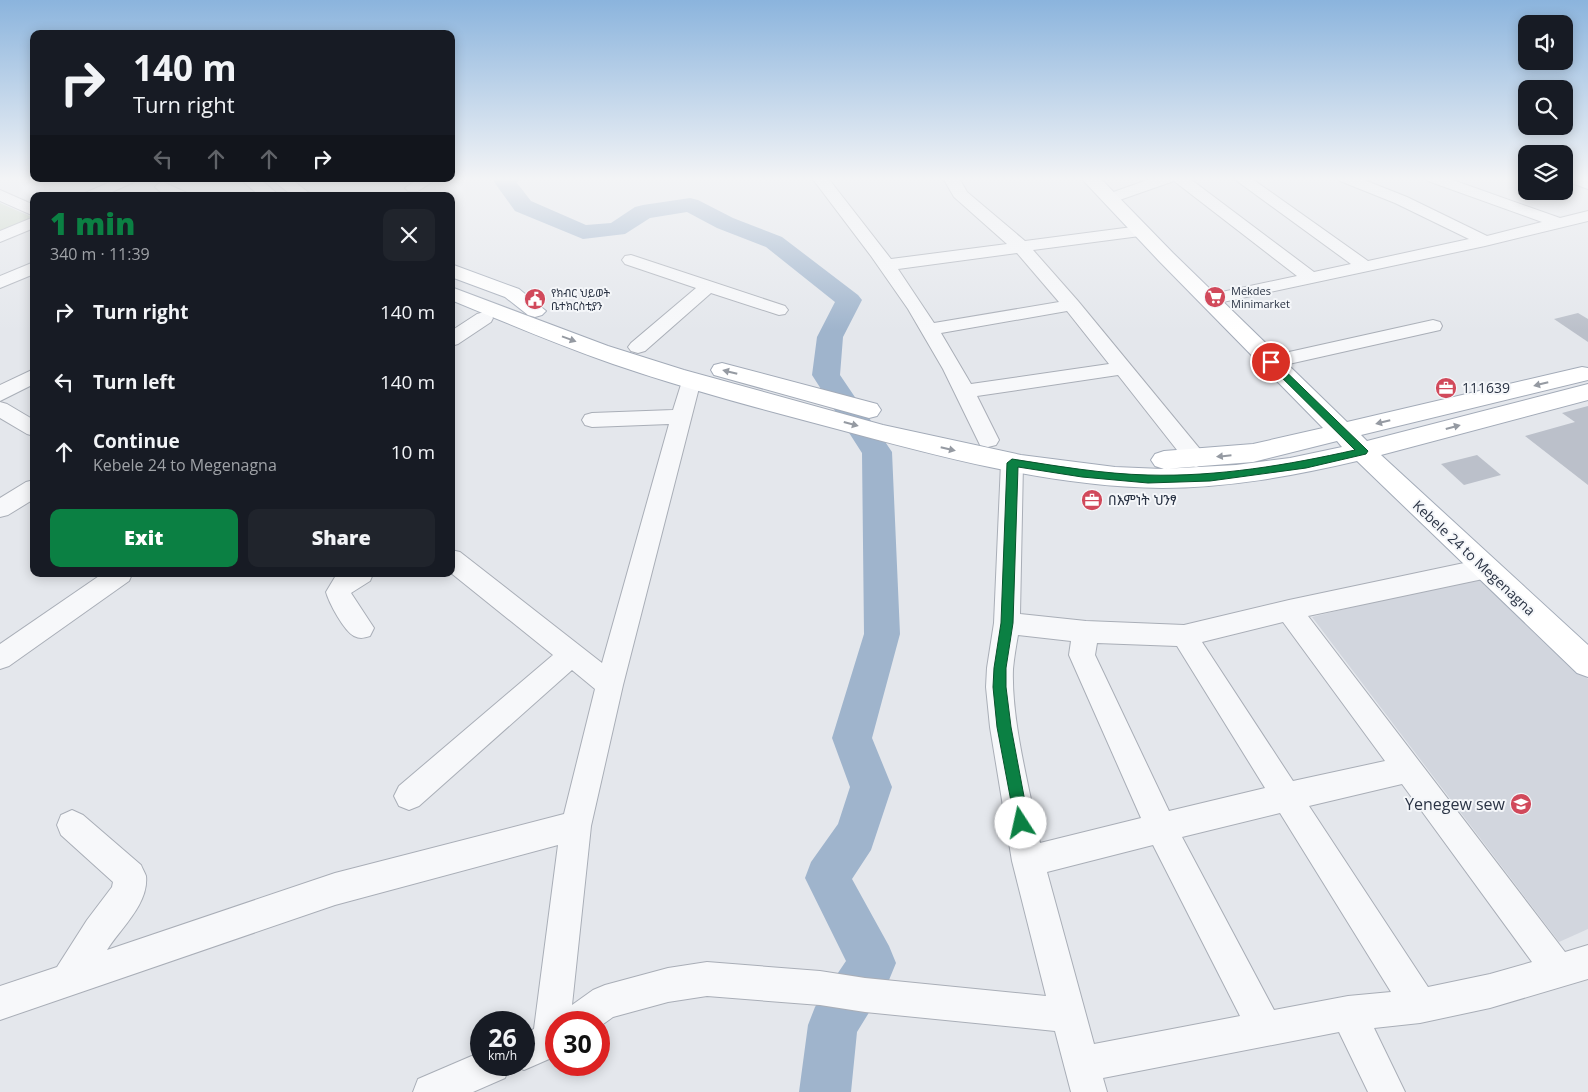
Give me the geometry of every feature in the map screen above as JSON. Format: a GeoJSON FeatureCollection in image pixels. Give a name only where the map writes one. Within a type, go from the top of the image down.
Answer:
{"type":"FeatureCollection","features":[{"type":"Feature","properties":{"kind":"main road"},"geometry":{"type":"LineString","coordinates":[[1140,231],[1341,432]]}},
{"type":"Feature","properties":{"kind":"main road"},"geometry":{"type":"LineString","coordinates":[[455,272],[512,293],[529,316]]}},
{"type":"Feature","properties":{"kind":"main road"},"geometry":{"type":"LineString","coordinates":[[455,282],[620,358],[787,407],[824,407],[888,415],[988,440],[1046,452],[1102,459],[1146,461],[1196,459],[1254,453],[1588,373]]}},
{"type":"Feature","properties":{"kind":"main road"},"geometry":{"type":"LineString","coordinates":[[455,294],[638,347],[778,384],[824,407],[901,438],[1012,463],[1082,473],[1148,479],[1210,477],[1306,464],[1363,451],[1588,392]]}},
{"type":"Feature","properties":{"kind":"main road"},"geometry":{"type":"LineString","coordinates":[[455,305],[484,318],[529,316]]}},
{"type":"Feature","properties":{"kind":"main road","name":"Kebele 24 to Megenagna"},"geometry":{"type":"LineString","coordinates":[[1341,432],[1363,451],[1483,569],[1588,664]]}},
{"type":"Feature","properties":{"kind":"street"},"geometry":{"type":"LineString","coordinates":[[0,237],[18,229]]}},
{"type":"Feature","properties":{"kind":"street"},"geometry":{"type":"LineString","coordinates":[[859,229],[887,265],[930,329],[965,391],[988,440]]}},
{"type":"Feature","properties":{"kind":"street"},"geometry":{"type":"LineString","coordinates":[[1000,229],[1021,247],[1072,305],[1196,459]]}},
{"type":"Feature","properties":{"kind":"street"},"geometry":{"type":"LineString","coordinates":[[1246,229],[1309,277]]}},
{"type":"Feature","properties":{"kind":"street"},"geometry":{"type":"LineString","coordinates":[[1313,229],[1363,265]]}},
{"type":"Feature","properties":{"kind":"street"},"geometry":{"type":"LineString","coordinates":[[1460,229],[1485,241]]}},
{"type":"Feature","properties":{"kind":"street"},"geometry":{"type":"LineString","coordinates":[[1209,300],[1534,229]]}},
{"type":"Feature","properties":{"kind":"street"},"geometry":{"type":"LineString","coordinates":[[887,265],[1140,231]]}},
{"type":"Feature","properties":{"kind":"street"},"geometry":{"type":"LineString","coordinates":[[631,260],[779,310]]}},
{"type":"Feature","properties":{"kind":"street"},"geometry":{"type":"LineString","coordinates":[[0,283],[30,269]]}},
{"type":"Feature","properties":{"kind":"street"},"geometry":{"type":"LineString","coordinates":[[638,347],[709,286]]}},
{"type":"Feature","properties":{"kind":"street"},"geometry":{"type":"LineString","coordinates":[[930,329],[1072,305]]}},
{"type":"Feature","properties":{"kind":"street"},"geometry":{"type":"LineString","coordinates":[[455,337],[484,318]]}},
{"type":"Feature","properties":{"kind":"street"},"geometry":{"type":"LineString","coordinates":[[1271,362],[1433,326]]}},
{"type":"Feature","properties":{"kind":"street"},"geometry":{"type":"LineString","coordinates":[[965,391],[1123,368]]}},
{"type":"Feature","properties":{"kind":"street"},"geometry":{"type":"LineString","coordinates":[[0,394],[30,378]]}},
{"type":"Feature","properties":{"kind":"street"},"geometry":{"type":"LineString","coordinates":[[555,1011],[576,826],[610,685],[691,380]]}},
{"type":"Feature","properties":{"kind":"street"},"geometry":{"type":"LineString","coordinates":[[0,409],[30,427]]}},
{"type":"Feature","properties":{"kind":"street"},"geometry":{"type":"LineString","coordinates":[[592,420],[681,417]]}},
{"type":"Feature","properties":{"kind":"street"},"geometry":{"type":"LineString","coordinates":[[1012,463],[1007,623],[1000,668],[1004,727],[1028,861],[1085,1078],[1266,1029],[1348,1013],[1420,1006],[1490,991],[1573,966],[1408,769],[1289,610]]}},
{"type":"Feature","properties":{"kind":"street"},"geometry":{"type":"LineString","coordinates":[[0,509],[30,490]]}},
{"type":"Feature","properties":{"kind":"street"},"geometry":{"type":"LineString","coordinates":[[455,562],[610,685]]}},
{"type":"Feature","properties":{"kind":"street"},"geometry":{"type":"LineString","coordinates":[[1007,623],[1086,632],[1184,636],[1289,610],[1483,569]]}},
{"type":"Feature","properties":{"kind":"street"},"geometry":{"type":"LineString","coordinates":[[0,658],[116,577]]}},
{"type":"Feature","properties":{"kind":"street"},"geometry":{"type":"LineString","coordinates":[[356,577],[344,584],[338,592],[341,601],[360,628]]}},
{"type":"Feature","properties":{"kind":"street"},"geometry":{"type":"LineString","coordinates":[[1086,632],[1082,655],[1161,828],[1266,1029]]}},
{"type":"Feature","properties":{"kind":"street"},"geometry":{"type":"LineString","coordinates":[[1184,636],[1420,1006]]}},
{"type":"Feature","properties":{"kind":"street"},"geometry":{"type":"LineString","coordinates":[[409,796],[571,655]]}},
{"type":"Feature","properties":{"kind":"street"},"geometry":{"type":"LineString","coordinates":[[1028,861],[1408,769]]}},
{"type":"Feature","properties":{"kind":"street"},"geometry":{"type":"LineString","coordinates":[[69,980],[99,932],[127,894],[130,876],[72,825]]}},
{"type":"Feature","properties":{"kind":"street"},"geometry":{"type":"LineString","coordinates":[[0,1003],[335,889],[576,826]]}},
{"type":"Feature","properties":{"kind":"street"},"geometry":{"type":"LineString","coordinates":[[592,1011],[606,1002],[668,985],[707,979],[820,988],[864,995],[1069,1015]]}},
{"type":"Feature","properties":{"kind":"street"},"geometry":{"type":"LineString","coordinates":[[1348,1013],[1387,1092]]}},
{"type":"Feature","properties":{"kind":"street"},"geometry":{"type":"LineString","coordinates":[[431,1092],[483,1076]]}},
{"type":"Feature","properties":{"kind":"shaded area","name":"Yenegew sew"},"geometry":{"type":"Polygon","coordinates":[[[1480,576],[1588,679],[1588,929],[1559,942],[1312,617],[1480,576]]]}},
{"type":"Feature","properties":{"kind":"green space"},"geometry":{"type":"Polygon","coordinates":[[[0,229],[11,229],[0,234],[0,229]]]}},
{"type":"Feature","properties":{"kind":"building"},"geometry":{"type":"Polygon","coordinates":[[[1578,313],[1588,319],[1588,342],[1554,319],[1578,313]]]}},
{"type":"Feature","properties":{"kind":"building"},"geometry":{"type":"Polygon","coordinates":[[[1588,406],[1588,485],[1525,436],[1575,422],[1562,413],[1588,406]]]}},
{"type":"Feature","properties":{"kind":"building"},"geometry":{"type":"Polygon","coordinates":[[[1477,455],[1501,475],[1464,485],[1441,464],[1477,455]]]}},
{"type":"Feature","properties":{"kind":"waterway"},"geometry":{"type":"LineString","coordinates":[[576,229],[583,232],[617,229]]}},
{"type":"Feature","properties":{"kind":"waterway"},"geometry":{"type":"LineString","coordinates":[[740,229],[774,242],[849,300],[830,337],[826,375],[877,452],[882,634],[852,738],[871,787],[856,835],[827,878],[872,963],[833,1025],[825,1092]]}},
{"type":"Feature","properties":{"kind":"place","name":"Mekdes Minimarket"},"geometry":{"type":"Point","coordinates":[1215,297]}},
{"type":"Feature","properties":{"kind":"place","name":"የክብር ህይወት ቤተክርስቲያን"},"geometry":{"type":"Point","coordinates":[535,299]}},
{"type":"Feature","properties":{"kind":"place","name":"111639"},"geometry":{"type":"Point","coordinates":[1446,388]}},
{"type":"Feature","properties":{"kind":"place","name":"በእምነት ህንፃ"},"geometry":{"type":"Point","coordinates":[1092,500]}},
{"type":"Feature","properties":{"kind":"place","name":"Yenegew sew"},"geometry":{"type":"Point","coordinates":[1521,804]}},
{"type":"Feature","properties":{"kind":"route"},"geometry":{"type":"LineString","coordinates":[[1021,823],[1004,727],[1000,687],[1000,668],[1007,623],[1012,463],[1082,473],[1148,479],[1210,477],[1306,464],[1363,451],[1341,432],[1271,362]]}}]}
